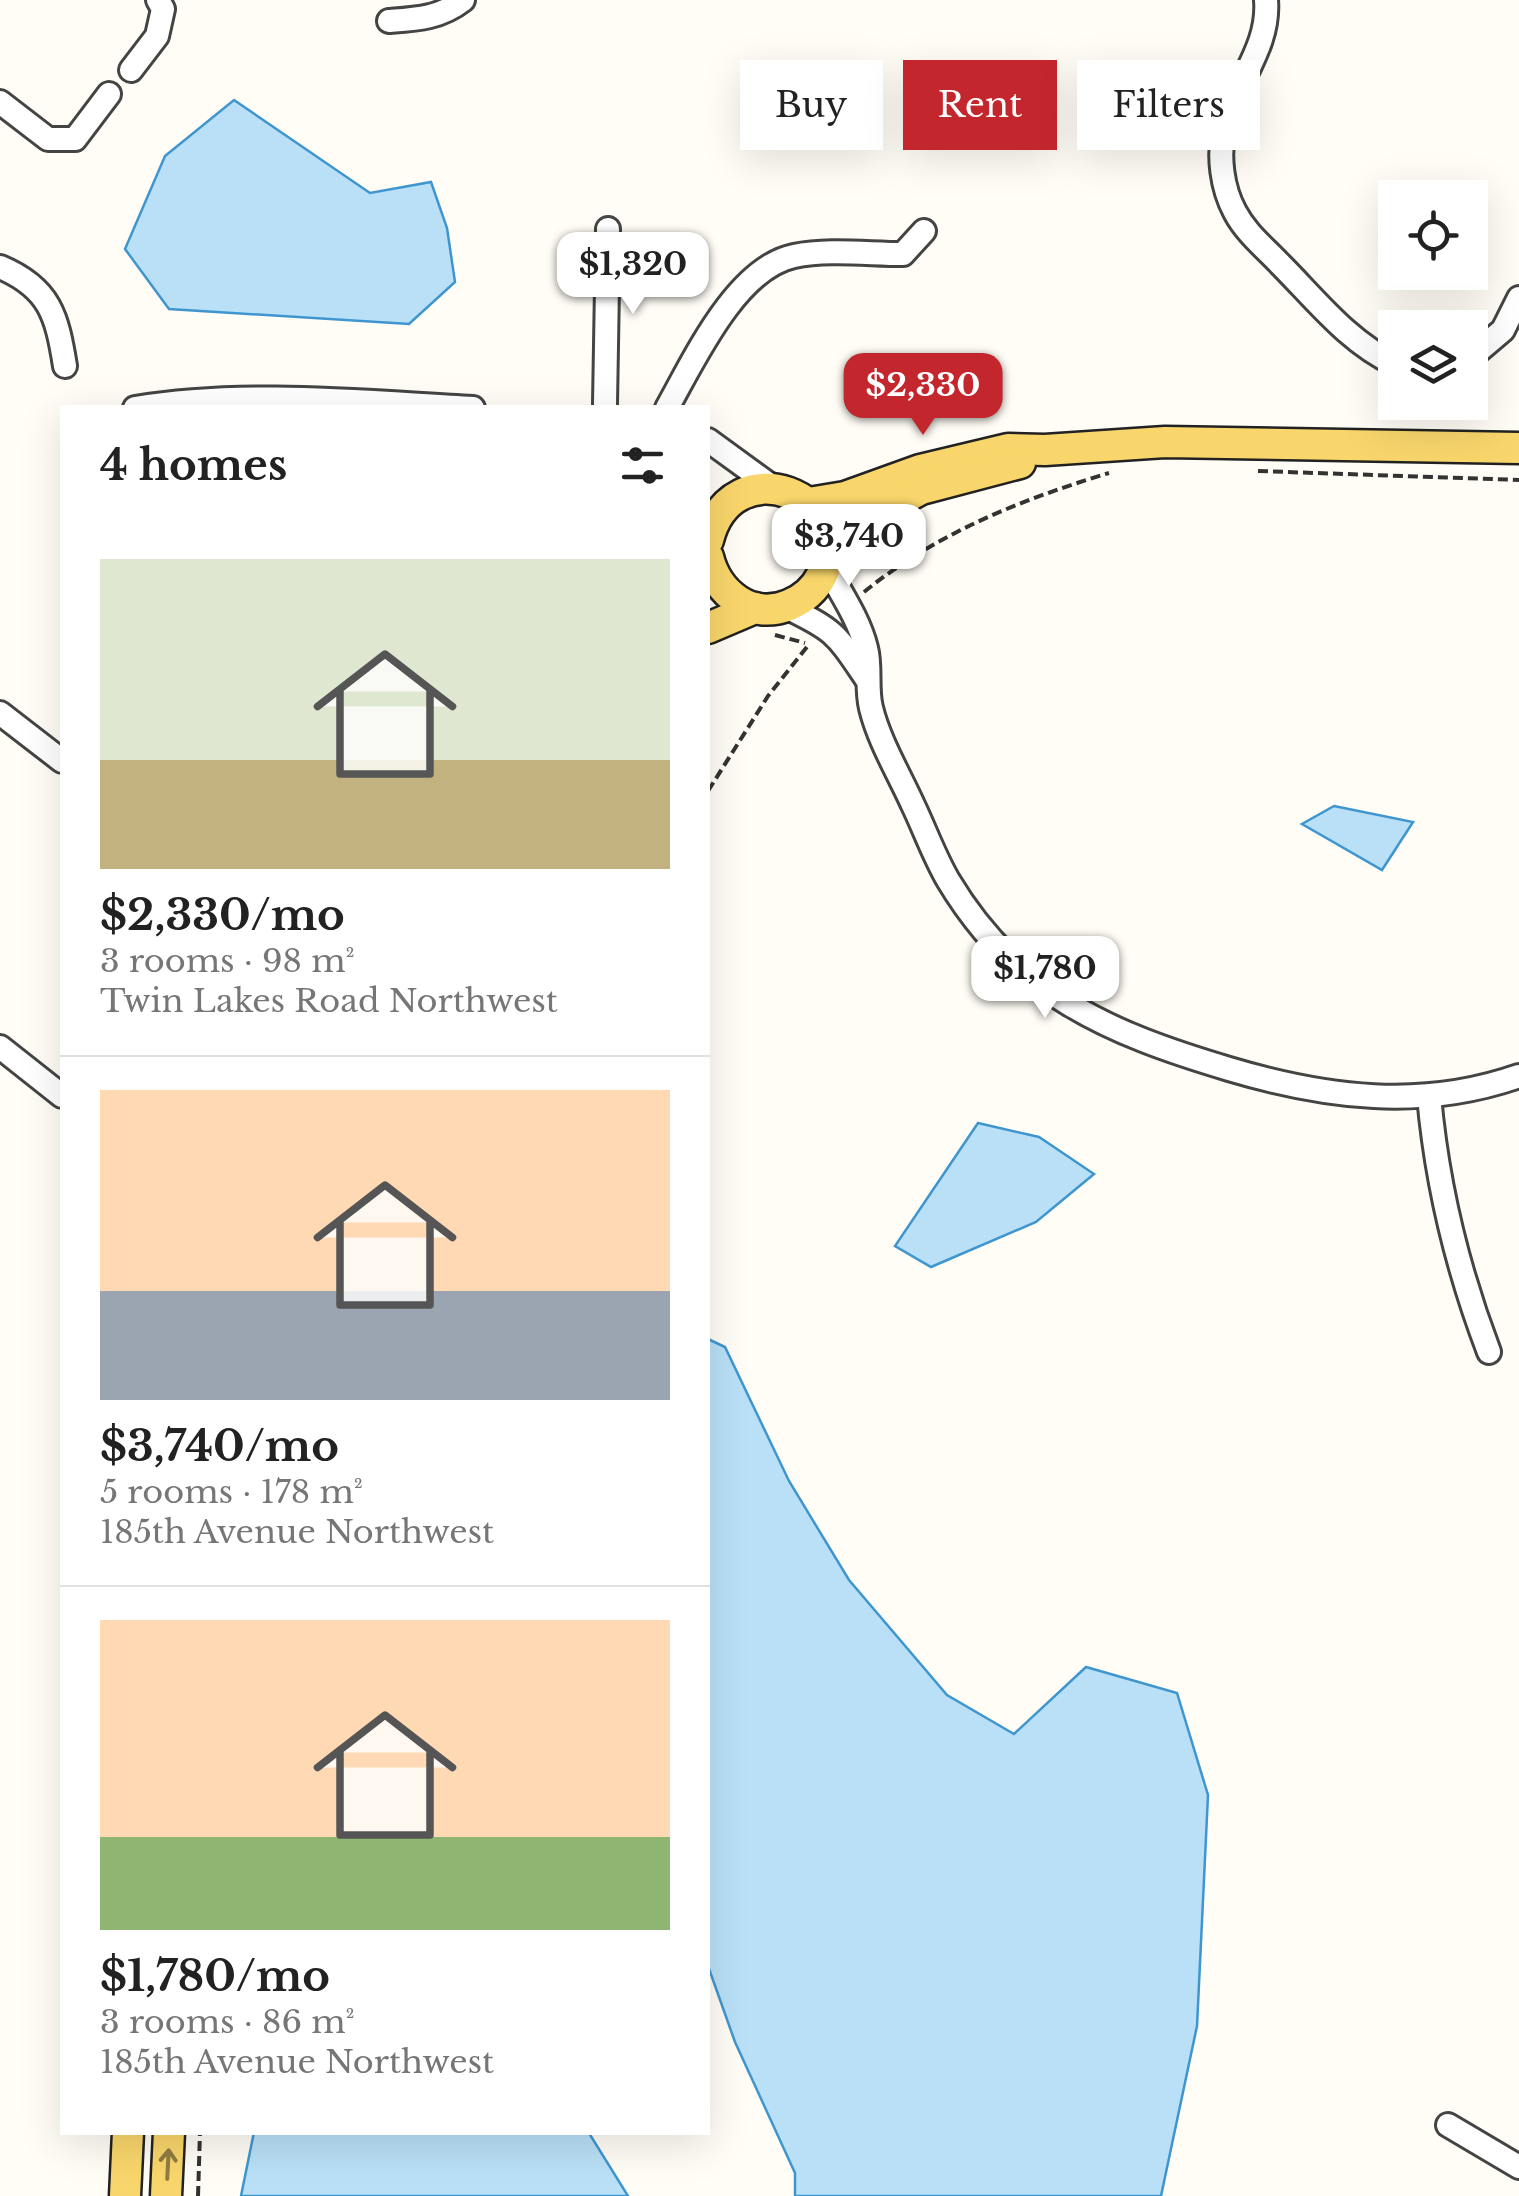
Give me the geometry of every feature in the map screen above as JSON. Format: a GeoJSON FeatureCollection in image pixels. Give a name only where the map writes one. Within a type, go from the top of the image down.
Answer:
{"type":"FeatureCollection","features":[{"type":"Feature","properties":{"kind":"main road"},"geometry":{"type":"LineString","coordinates":[[809,504],[849,496],[967,456],[1008,449],[1166,442],[1519,448]]}},
{"type":"Feature","properties":{"kind":"main road"},"geometry":{"type":"LineString","coordinates":[[828,560],[882,510],[921,490],[1013,467],[1045,450]]}},
{"type":"Feature","properties":{"kind":"main road"},"geometry":{"type":"LineString","coordinates":[[710,523],[722,507],[738,496],[774,488],[793,493],[809,504],[821,518],[828,536],[828,560],[818,584],[804,598],[762,621],[710,628]]}},
{"type":"Feature","properties":{"kind":"main road"},"geometry":{"type":"LineString","coordinates":[[710,566],[723,590],[762,621]]}},
{"type":"Feature","properties":{"kind":"main road"},"geometry":{"type":"LineString","coordinates":[[125,2196],[128,2135]]}},
{"type":"Feature","properties":{"kind":"main road"},"geometry":{"type":"LineString","coordinates":[[166,2196],[169,2135]]}},
{"type":"Feature","properties":{"kind":"street"},"geometry":{"type":"LineString","coordinates":[[131,70],[156,36],[163,10],[158,0]]}},
{"type":"Feature","properties":{"kind":"street"},"geometry":{"type":"LineString","coordinates":[[389,21],[447,12],[462,0]]}},
{"type":"Feature","properties":{"kind":"street"},"geometry":{"type":"LineString","coordinates":[[1266,0],[1264,34],[1224,130],[1221,150],[1226,192],[1234,212],[1260,245],[1357,340],[1378,353]]}},
{"type":"Feature","properties":{"kind":"street"},"geometry":{"type":"LineString","coordinates":[[0,102],[48,139],[75,139],[109,94]]}},
{"type":"Feature","properties":{"kind":"street"},"geometry":{"type":"LineString","coordinates":[[603,405],[608,229]]}},
{"type":"Feature","properties":{"kind":"street"},"geometry":{"type":"LineString","coordinates":[[669,405],[708,337],[752,278],[791,257],[903,254],[924,231]]}},
{"type":"Feature","properties":{"kind":"street"},"geometry":{"type":"LineString","coordinates":[[0,268],[18,274],[47,302],[58,322],[65,366]]}},
{"type":"Feature","properties":{"kind":"street"},"geometry":{"type":"LineString","coordinates":[[1488,342],[1502,330],[1519,298]]}},
{"type":"Feature","properties":{"kind":"street"},"geometry":{"type":"LineString","coordinates":[[170,405],[246,398],[381,405]]}},
{"type":"Feature","properties":{"kind":"street"},"geometry":{"type":"LineString","coordinates":[[710,441],[774,488]]}},
{"type":"Feature","properties":{"kind":"street"},"geometry":{"type":"LineString","coordinates":[[828,560],[866,648],[870,707],[947,878],[965,907],[1038,984],[1094,1021],[1156,1046],[1263,1080],[1346,1096],[1429,1096],[1519,1076]]}},
{"type":"Feature","properties":{"kind":"street"},"geometry":{"type":"LineString","coordinates":[[786,607],[826,626],[848,648],[868,681]]}},
{"type":"Feature","properties":{"kind":"street"},"geometry":{"type":"LineString","coordinates":[[0,713],[60,759]]}},
{"type":"Feature","properties":{"kind":"street"},"geometry":{"type":"LineString","coordinates":[[0,1047],[60,1094]]}},
{"type":"Feature","properties":{"kind":"street"},"geometry":{"type":"LineString","coordinates":[[1429,1096],[1435,1157],[1454,1250],[1489,1352]]}},
{"type":"Feature","properties":{"kind":"street"},"geometry":{"type":"LineString","coordinates":[[1448,2125],[1519,2167]]}},
{"type":"Feature","properties":{"kind":"path"},"geometry":{"type":"LineString","coordinates":[[1248,470],[1519,480]]}},
{"type":"Feature","properties":{"kind":"path"},"geometry":{"type":"LineString","coordinates":[[852,602],[906,559],[954,532],[1007,507],[1114,471]]}},
{"type":"Feature","properties":{"kind":"path"},"geometry":{"type":"LineString","coordinates":[[762,621],[810,644]]}},
{"type":"Feature","properties":{"kind":"path"},"geometry":{"type":"LineString","coordinates":[[710,788],[768,696],[826,626]]}},
{"type":"Feature","properties":{"kind":"path"},"geometry":{"type":"LineString","coordinates":[[198,2196],[200,2135]]}},
{"type":"Feature","properties":{"kind":"water"},"geometry":{"type":"Polygon","coordinates":[[[234,100],[370,193],[431,182],[447,228],[455,282],[409,324],[169,309],[125,249],[165,156],[234,100]]]}},
{"type":"Feature","properties":{"kind":"water"},"geometry":{"type":"Polygon","coordinates":[[[1334,806],[1413,822],[1382,870],[1302,824],[1334,806]]]}},
{"type":"Feature","properties":{"kind":"water"},"geometry":{"type":"Polygon","coordinates":[[[978,1123],[1039,1137],[1094,1174],[1036,1222],[931,1267],[895,1246],[978,1123]]]}},
{"type":"Feature","properties":{"kind":"water"},"geometry":{"type":"Polygon","coordinates":[[[710,1340],[725,1347],[789,1481],[849,1580],[947,1695],[1014,1734],[1086,1667],[1177,1693],[1208,1795],[1197,2026],[1161,2196],[795,2196],[795,2173],[735,2042],[710,1972],[710,1340]]]}},
{"type":"Feature","properties":{"kind":"water"},"geometry":{"type":"Polygon","coordinates":[[[253,2135],[590,2135],[628,2196],[241,2196],[253,2135]]]}}]}
